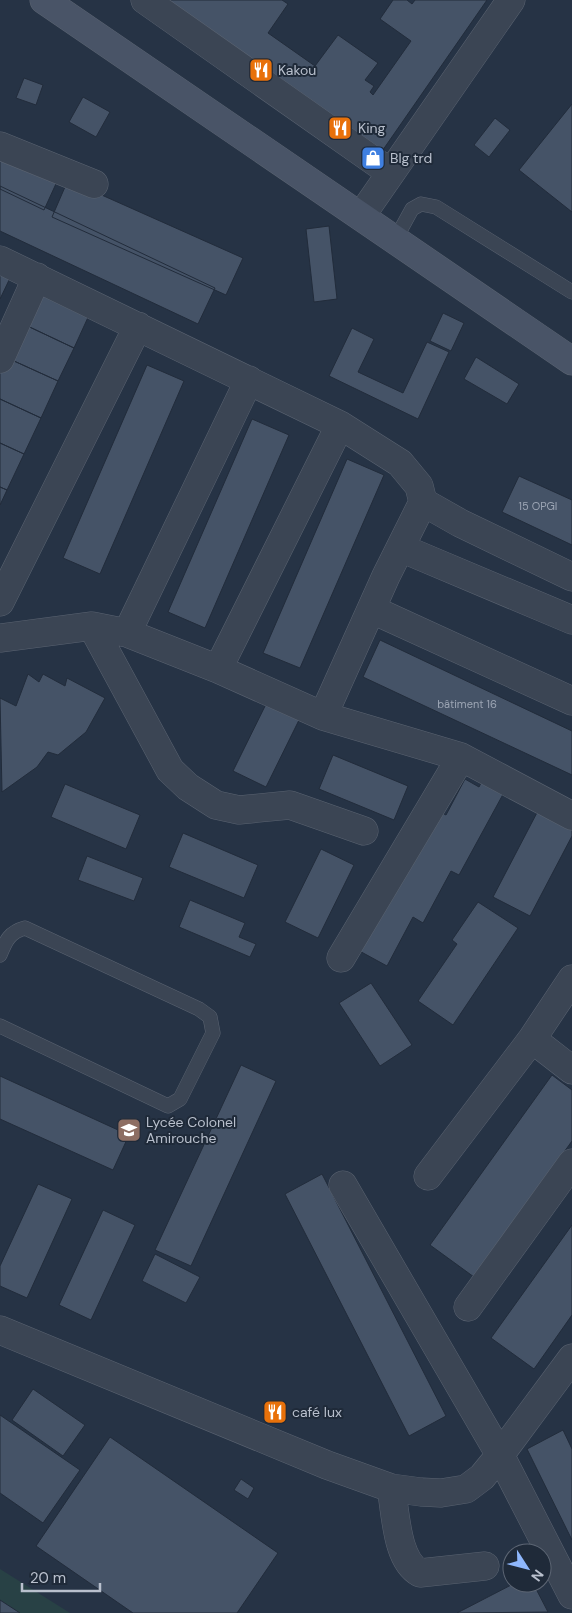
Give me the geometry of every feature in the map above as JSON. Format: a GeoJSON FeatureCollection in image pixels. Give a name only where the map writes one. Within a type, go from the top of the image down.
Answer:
{"type":"FeatureCollection","features":[{"type":"Feature","properties":{"kind":"street"},"geometry":{"type":"LineString","coordinates":[[44,0],[572,361]]}},
{"type":"Feature","properties":{"kind":"street"},"geometry":{"type":"LineString","coordinates":[[145,0],[390,173]]}},
{"type":"Feature","properties":{"kind":"street"},"geometry":{"type":"LineString","coordinates":[[361,216],[511,0]]}},
{"type":"Feature","properties":{"kind":"street"},"geometry":{"type":"LineString","coordinates":[[0,146],[94,184]]}},
{"type":"Feature","properties":{"kind":"street"},"geometry":{"type":"LineString","coordinates":[[0,260],[340,425],[400,463],[419,486],[423,502],[402,548],[386,576],[373,610],[323,716]]}},
{"type":"Feature","properties":{"kind":"street"},"geometry":{"type":"LineString","coordinates":[[0,359],[37,277]]}},
{"type":"Feature","properties":{"kind":"street"},"geometry":{"type":"LineString","coordinates":[[0,602],[138,326]]}},
{"type":"Feature","properties":{"kind":"street"},"geometry":{"type":"LineString","coordinates":[[127,633],[249,380]]}},
{"type":"Feature","properties":{"kind":"street"},"geometry":{"type":"LineString","coordinates":[[218,669],[340,425]]}},
{"type":"Feature","properties":{"kind":"street"},"geometry":{"type":"LineString","coordinates":[[423,502],[460,523],[572,577]]}},
{"type":"Feature","properties":{"kind":"street"},"geometry":{"type":"LineString","coordinates":[[402,548],[572,620]]}},
{"type":"Feature","properties":{"kind":"street"},"geometry":{"type":"LineString","coordinates":[[373,610],[572,702]]}},
{"type":"Feature","properties":{"kind":"street"},"geometry":{"type":"LineString","coordinates":[[92,626],[170,770],[188,787],[216,805],[239,810],[290,805],[364,831]]}},
{"type":"Feature","properties":{"kind":"street"},"geometry":{"type":"LineString","coordinates":[[0,638],[92,626],[127,633],[218,669],[323,716],[461,758],[572,816]]}},
{"type":"Feature","properties":{"kind":"street"},"geometry":{"type":"LineString","coordinates":[[341,958],[461,758]]}},
{"type":"Feature","properties":{"kind":"street"},"geometry":{"type":"LineString","coordinates":[[428,1176],[532,1039],[572,979]]}},
{"type":"Feature","properties":{"kind":"street"},"geometry":{"type":"LineString","coordinates":[[532,1039],[572,1070]]}},
{"type":"Feature","properties":{"kind":"street"},"geometry":{"type":"LineString","coordinates":[[468,1307],[568,1175]]}},
{"type":"Feature","properties":{"kind":"street"},"geometry":{"type":"LineString","coordinates":[[343,1185],[500,1455],[572,1595]]}},
{"type":"Feature","properties":{"kind":"street"},"geometry":{"type":"LineString","coordinates":[[0,1330],[326,1465],[391,1488],[421,1492],[466,1489],[482,1477],[572,1359]]}},
{"type":"Feature","properties":{"kind":"street"},"geometry":{"type":"LineString","coordinates":[[391,1488],[404,1557],[411,1568],[420,1574],[485,1566]]}},
{"type":"Feature","properties":{"kind":"lane"},"geometry":{"type":"LineString","coordinates":[[395,240],[412,209],[421,204],[436,206],[572,292]]}},
{"type":"Feature","properties":{"kind":"lane"},"geometry":{"type":"LineString","coordinates":[[0,955],[5,940],[14,931],[26,928],[199,1009],[210,1017],[213,1033],[180,1099],[168,1106],[0,1026]]}},
{"type":"Feature","properties":{"kind":"green space"},"geometry":{"type":"Polygon","coordinates":[[[0,1569],[70,1613],[0,1613],[0,1569]]]}},
{"type":"Feature","properties":{"kind":"building"},"geometry":{"type":"Polygon","coordinates":[[[165,0],[282,0],[288,4],[268,33],[315,66],[338,35],[378,63],[365,80],[374,86],[370,92],[373,95],[411,41],[380,19],[393,0],[407,0],[412,4],[415,0],[487,0],[378,157],[165,0]]]}},
{"type":"Feature","properties":{"kind":"building"},"geometry":{"type":"Polygon","coordinates":[[[24,78],[43,85],[36,105],[16,98],[24,78]]]}},
{"type":"Feature","properties":{"kind":"building"},"geometry":{"type":"Polygon","coordinates":[[[83,97],[110,112],[96,137],[69,122],[83,97]]]}},
{"type":"Feature","properties":{"kind":"building"},"geometry":{"type":"Polygon","coordinates":[[[572,104],[572,212],[519,170],[572,104]]]}},
{"type":"Feature","properties":{"kind":"building"},"geometry":{"type":"Polygon","coordinates":[[[495,118],[510,130],[489,157],[474,145],[495,118]]]}},
{"type":"Feature","properties":{"kind":"building"},"geometry":{"type":"Polygon","coordinates":[[[0,147],[60,175],[44,210],[0,189],[0,147]]]}},
{"type":"Feature","properties":{"kind":"building"},"geometry":{"type":"Polygon","coordinates":[[[68,180],[243,258],[226,295],[52,217],[68,180]]]}},
{"type":"Feature","properties":{"kind":"building"},"geometry":{"type":"Polygon","coordinates":[[[0,186],[215,288],[198,324],[0,231],[0,186]]]}},
{"type":"Feature","properties":{"kind":"building"},"geometry":{"type":"Polygon","coordinates":[[[329,226],[337,299],[314,302],[306,229],[329,226]]]}},
{"type":"Feature","properties":{"kind":"building"},"geometry":{"type":"Polygon","coordinates":[[[0,271],[11,276],[0,299],[0,271]]]}},
{"type":"Feature","properties":{"kind":"building"},"geometry":{"type":"Polygon","coordinates":[[[36,287],[90,313],[74,348],[19,322],[36,287]]]}},
{"type":"Feature","properties":{"kind":"building"},"geometry":{"type":"Polygon","coordinates":[[[443,313],[464,323],[451,351],[430,341],[443,313]]]}},
{"type":"Feature","properties":{"kind":"building"},"geometry":{"type":"Polygon","coordinates":[[[19,322],[74,348],[58,381],[3,356],[19,322]]]}},
{"type":"Feature","properties":{"kind":"building"},"geometry":{"type":"Polygon","coordinates":[[[352,328],[374,339],[358,372],[403,393],[427,342],[449,352],[418,419],[329,376],[352,328]]]}},
{"type":"Feature","properties":{"kind":"building"},"geometry":{"type":"Polygon","coordinates":[[[3,356],[58,381],[41,418],[0,399],[0,363],[3,356]]]}},
{"type":"Feature","properties":{"kind":"building"},"geometry":{"type":"Polygon","coordinates":[[[476,357],[519,384],[507,404],[464,379],[476,357]]]}},
{"type":"Feature","properties":{"kind":"building"},"geometry":{"type":"Polygon","coordinates":[[[147,365],[184,381],[100,574],[63,558],[147,365]]]}},
{"type":"Feature","properties":{"kind":"building"},"geometry":{"type":"Polygon","coordinates":[[[0,399],[41,418],[24,454],[0,443],[0,399]]]}},
{"type":"Feature","properties":{"kind":"building"},"geometry":{"type":"Polygon","coordinates":[[[252,419],[289,435],[205,628],[168,612],[252,419]]]}},
{"type":"Feature","properties":{"kind":"building"},"geometry":{"type":"Polygon","coordinates":[[[0,443],[24,454],[7,490],[0,487],[0,443]]]}},
{"type":"Feature","properties":{"kind":"building"},"geometry":{"type":"Polygon","coordinates":[[[347,459],[384,475],[300,668],[263,653],[347,459]]]}},
{"type":"Feature","properties":{"kind":"building"},"geometry":{"type":"Polygon","coordinates":[[[519,476],[572,500],[572,545],[502,512],[519,476]]]}},
{"type":"Feature","properties":{"kind":"building"},"geometry":{"type":"Polygon","coordinates":[[[0,487],[7,490],[0,505],[0,487]]]}},
{"type":"Feature","properties":{"kind":"building"},"geometry":{"type":"Polygon","coordinates":[[[380,640],[572,731],[572,775],[363,677],[380,640]]]}},
{"type":"Feature","properties":{"kind":"building"},"geometry":{"type":"Polygon","coordinates":[[[28,674],[39,682],[43,674],[65,686],[67,678],[105,698],[86,732],[58,755],[48,752],[37,767],[2,792],[0,698],[16,706],[28,674]]]}},
{"type":"Feature","properties":{"kind":"building"},"geometry":{"type":"Polygon","coordinates":[[[269,698],[302,714],[266,787],[233,771],[269,698]]]}},
{"type":"Feature","properties":{"kind":"building"},"geometry":{"type":"Polygon","coordinates":[[[333,755],[408,786],[394,820],[319,789],[333,755]]]}},
{"type":"Feature","properties":{"kind":"building"},"geometry":{"type":"Polygon","coordinates":[[[485,775],[507,787],[459,875],[451,871],[423,923],[413,917],[387,966],[354,948],[438,811],[446,815],[465,779],[479,787],[485,775]]]}},
{"type":"Feature","properties":{"kind":"building"},"geometry":{"type":"Polygon","coordinates":[[[65,784],[140,815],[126,849],[51,817],[65,784]]]}},
{"type":"Feature","properties":{"kind":"building"},"geometry":{"type":"Polygon","coordinates":[[[541,805],[572,821],[572,836],[530,916],[493,897],[541,805]]]}},
{"type":"Feature","properties":{"kind":"building"},"geometry":{"type":"Polygon","coordinates":[[[183,833],[258,865],[244,898],[169,867],[183,833]]]}},
{"type":"Feature","properties":{"kind":"building"},"geometry":{"type":"Polygon","coordinates":[[[321,849],[354,865],[318,938],[285,922],[321,849]]]}},
{"type":"Feature","properties":{"kind":"building"},"geometry":{"type":"Polygon","coordinates":[[[87,856],[143,878],[134,901],[78,880],[87,856]]]}},
{"type":"Feature","properties":{"kind":"building"},"geometry":{"type":"Polygon","coordinates":[[[190,900],[245,923],[239,937],[256,944],[250,957],[179,927],[190,900]]]}},
{"type":"Feature","properties":{"kind":"building"},"geometry":{"type":"Polygon","coordinates":[[[478,902],[518,928],[453,1025],[418,1001],[457,944],[452,940],[478,902]]]}},
{"type":"Feature","properties":{"kind":"building"},"geometry":{"type":"Polygon","coordinates":[[[371,983],[412,1045],[380,1066],[339,1003],[371,983]]]}},
{"type":"Feature","properties":{"kind":"building"},"geometry":{"type":"Polygon","coordinates":[[[241,1065],[276,1081],[191,1266],[155,1250],[241,1065]]]}},
{"type":"Feature","properties":{"kind":"building"},"geometry":{"type":"Polygon","coordinates":[[[552,1075],[572,1090],[572,1141],[474,1277],[430,1245],[552,1075]]]}},
{"type":"Feature","properties":{"kind":"building"},"geometry":{"type":"Polygon","coordinates":[[[0,1076],[129,1135],[113,1170],[0,1119],[0,1076]]]}},
{"type":"Feature","properties":{"kind":"building"},"geometry":{"type":"Polygon","coordinates":[[[322,1174],[446,1416],[409,1436],[285,1194],[322,1174]]]}},
{"type":"Feature","properties":{"kind":"building"},"geometry":{"type":"Polygon","coordinates":[[[38,1184],[72,1199],[27,1298],[0,1286],[0,1266],[38,1184]]]}},
{"type":"Feature","properties":{"kind":"building"},"geometry":{"type":"Polygon","coordinates":[[[103,1210],[135,1225],[91,1320],[59,1305],[103,1210]]]}},
{"type":"Feature","properties":{"kind":"building"},"geometry":{"type":"Polygon","coordinates":[[[572,1225],[572,1315],[534,1369],[491,1338],[572,1225]]]}},
{"type":"Feature","properties":{"kind":"building"},"geometry":{"type":"Polygon","coordinates":[[[155,1254],[200,1277],[186,1303],[142,1281],[155,1254]]]}},
{"type":"Feature","properties":{"kind":"building"},"geometry":{"type":"Polygon","coordinates":[[[33,1389],[85,1425],[63,1456],[12,1420],[33,1389]]]}},
{"type":"Feature","properties":{"kind":"building"},"geometry":{"type":"Polygon","coordinates":[[[0,1415],[80,1470],[43,1523],[0,1493],[0,1415]]]}},
{"type":"Feature","properties":{"kind":"building"},"geometry":{"type":"Polygon","coordinates":[[[563,1430],[572,1449],[572,1540],[527,1449],[563,1430]]]}},
{"type":"Feature","properties":{"kind":"building"},"geometry":{"type":"Polygon","coordinates":[[[110,1437],[278,1553],[237,1613],[133,1613],[36,1546],[110,1437]]]}},
{"type":"Feature","properties":{"kind":"building"},"geometry":{"type":"Polygon","coordinates":[[[241,1479],[254,1488],[248,1499],[234,1490],[241,1479]]]}},
{"type":"Feature","properties":{"kind":"building"},"geometry":{"type":"Polygon","coordinates":[[[502,1590],[502,1593],[538,1593],[548,1612],[457,1613],[502,1590]]]}},
{"type":"Feature","properties":{"kind":"building"},"geometry":{"type":"Polygon","coordinates":[[[0,1600],[20,1613],[0,1613],[0,1600]]]}},
{"type":"Feature","properties":{"kind":"place","name":"Kakou"},"geometry":{"type":"Point","coordinates":[261,70]}},
{"type":"Feature","properties":{"kind":"place","name":"King"},"geometry":{"type":"Point","coordinates":[340,128]}},
{"type":"Feature","properties":{"kind":"place","name":"Blg trd"},"geometry":{"type":"Point","coordinates":[373,158]}},
{"type":"Feature","properties":{"kind":"place","name":"Lycée Colonel Amirouche"},"geometry":{"type":"Point","coordinates":[129,1130]}},
{"type":"Feature","properties":{"kind":"place","name":"café lux"},"geometry":{"type":"Point","coordinates":[275,1412]}}]}
